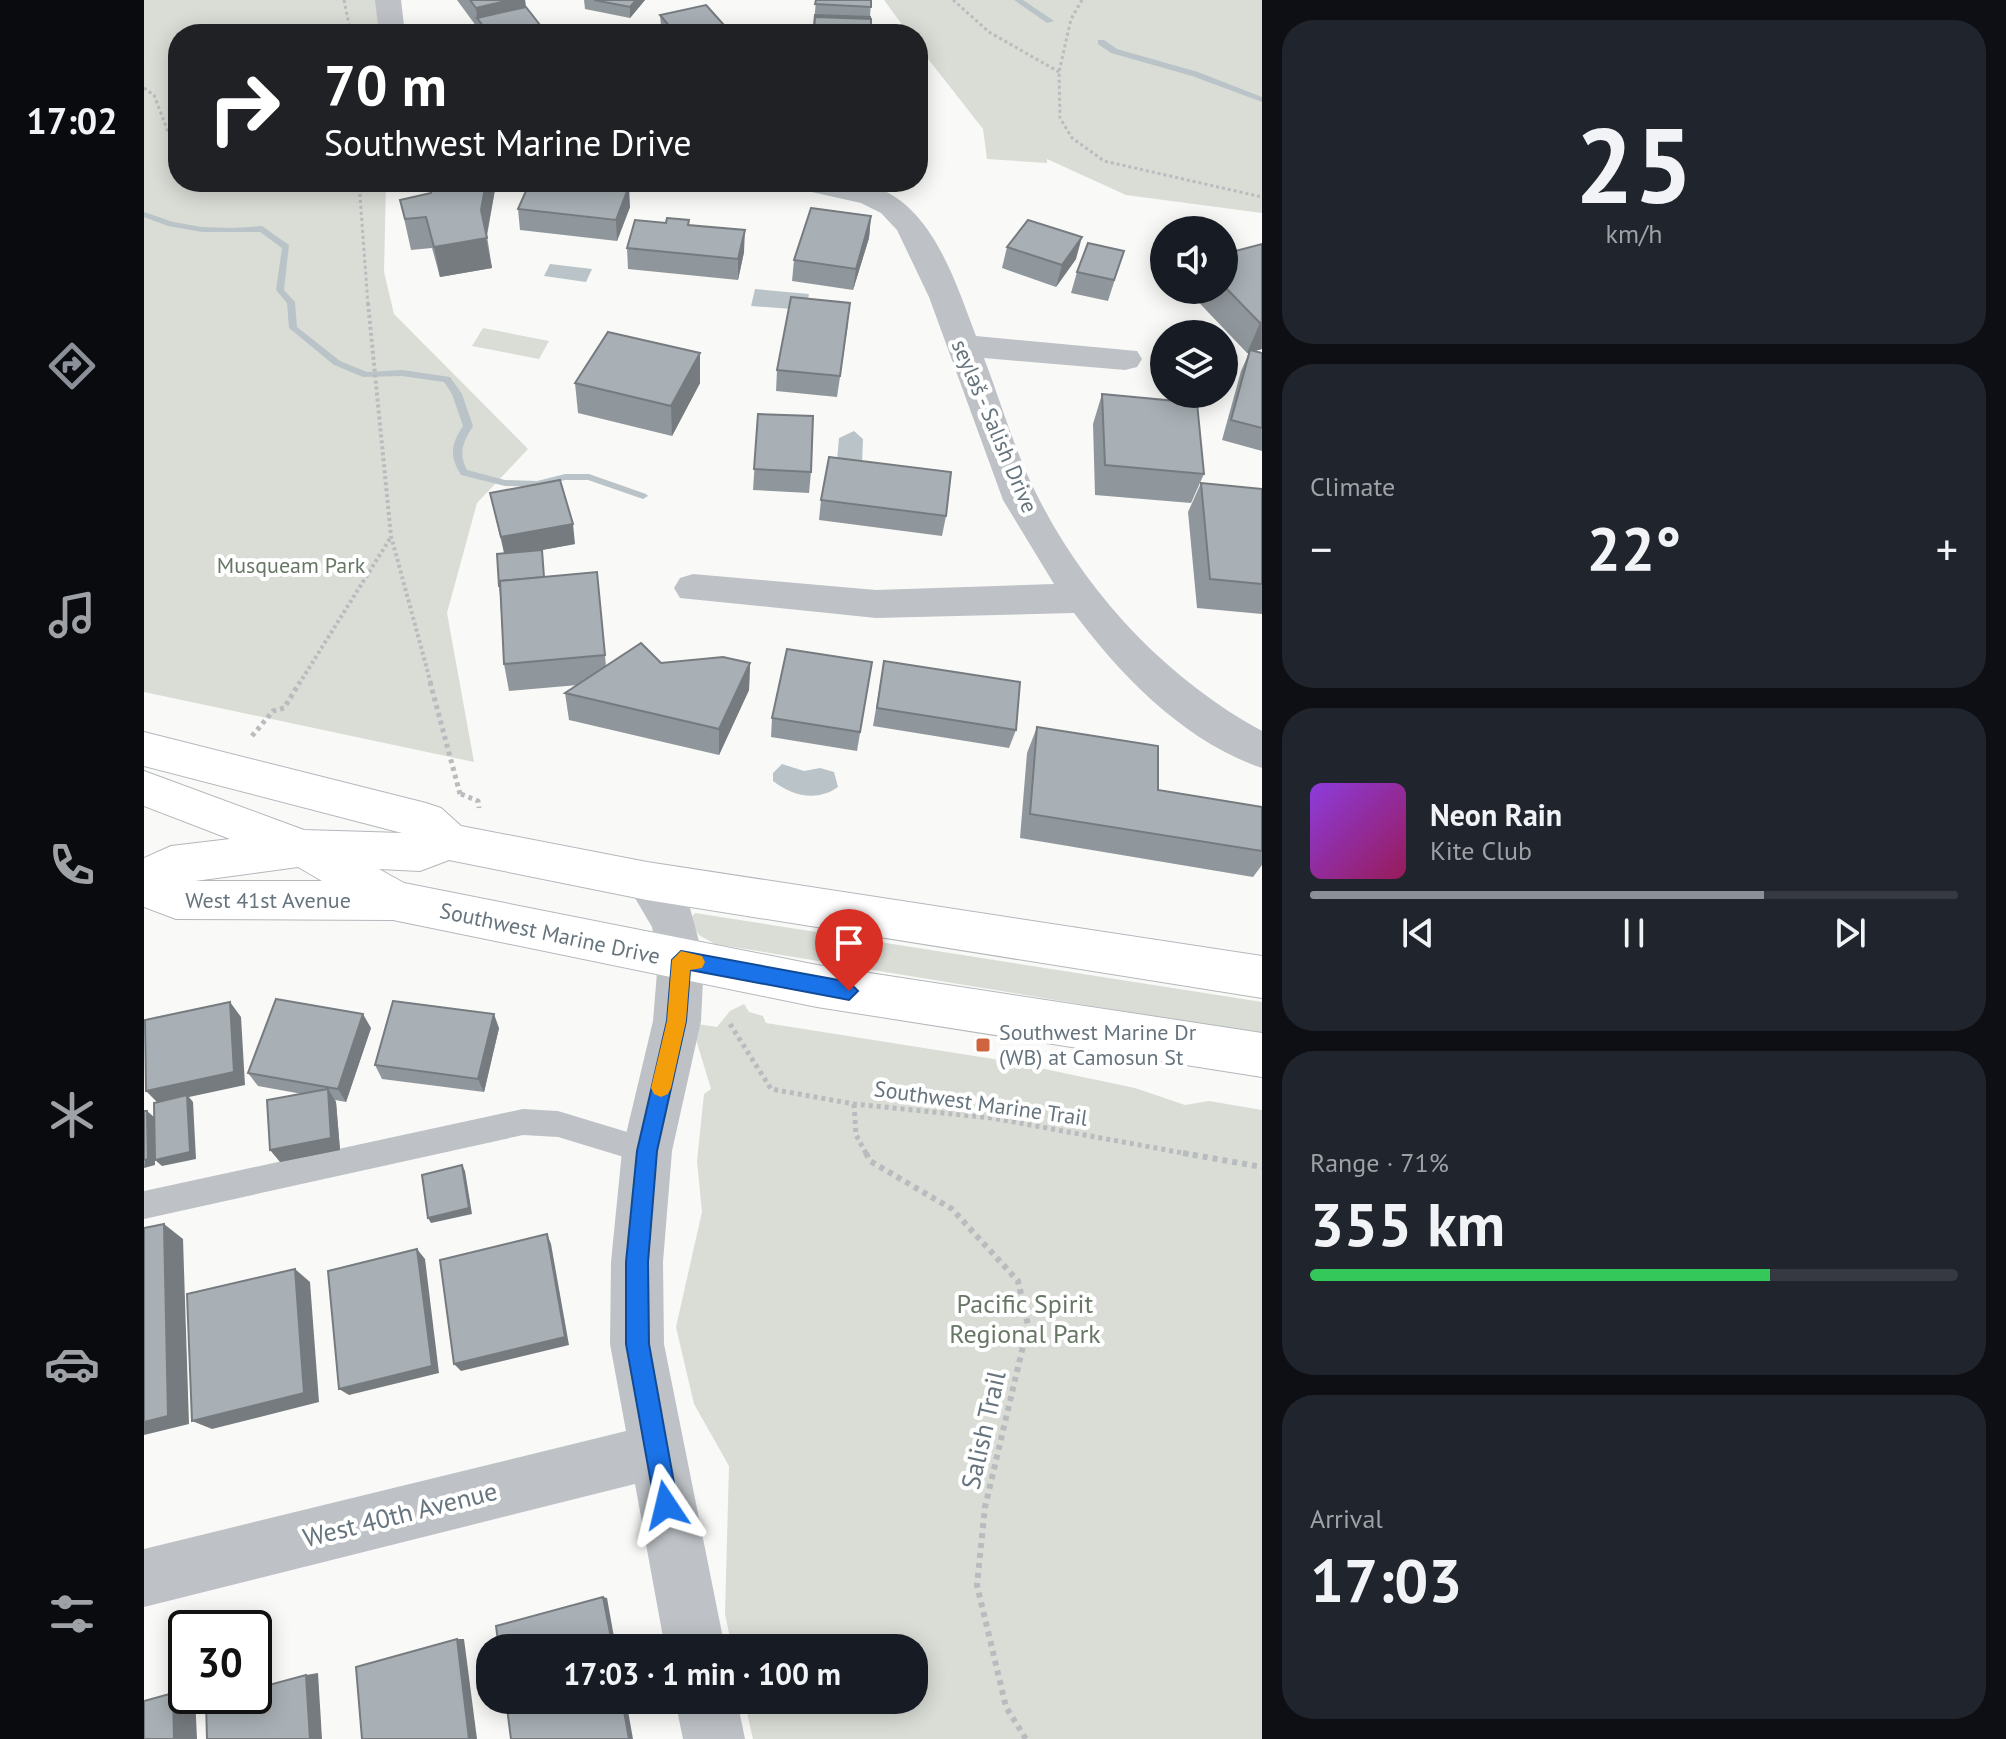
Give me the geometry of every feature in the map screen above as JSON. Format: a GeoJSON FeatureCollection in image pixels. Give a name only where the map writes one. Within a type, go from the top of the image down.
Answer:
{"type":"FeatureCollection","features":[{"type":"Feature","properties":{"kind":"main road"},"geometry":{"type":"LineString","coordinates":[[144,749],[426,821],[449,842],[647,881],[1262,977]]}},
{"type":"Feature","properties":{"kind":"main road","name":"Southwest Marine Drive"},"geometry":{"type":"LineString","coordinates":[[144,788],[303,848],[395,901],[817,986],[1262,1055]]}},
{"type":"Feature","properties":{"kind":"main road","name":"West 41st Avenue"},"geometry":{"type":"LineString","coordinates":[[144,881],[171,865],[303,848],[420,852],[449,842]]}},
{"type":"Feature","properties":{"kind":"main road","name":"West 41st Avenue"},"geometry":{"type":"LineString","coordinates":[[144,887],[176,900],[395,901]]}},
{"type":"Feature","properties":{"kind":"street"},"geometry":{"type":"LineString","coordinates":[[388,0],[391,24]]}},
{"type":"Feature","properties":{"kind":"street","name":"seyləš - Salish Drive"},"geometry":{"type":"LineString","coordinates":[[857,192],[894,208],[924,245],[1020,498],[1082,598],[1140,662],[1195,712],[1262,751]]}},
{"type":"Feature","properties":{"kind":"street"},"geometry":{"type":"LineString","coordinates":[[960,345],[1125,359]]}},
{"type":"Feature","properties":{"kind":"street"},"geometry":{"type":"LineString","coordinates":[[693,588],[876,604],[1082,598]]}},
{"type":"Feature","properties":{"kind":"street"},"geometry":{"type":"LineString","coordinates":[[647,881],[674,922],[681,960],[677,1021],[647,1151],[637,1262],[637,1344],[692,1634]]}},
{"type":"Feature","properties":{"kind":"street","name":"West 40th Avenue"},"geometry":{"type":"LineString","coordinates":[[144,1578],[657,1451]]}},
{"type":"Feature","properties":{"kind":"street"},"geometry":{"type":"LineString","coordinates":[[709,1714],[714,1739]]}},
{"type":"Feature","properties":{"kind":"lane"},"geometry":{"type":"LineString","coordinates":[[144,1205],[523,1122],[558,1124],[647,1151]]}},
{"type":"Feature","properties":{"kind":"path"},"geometry":{"type":"LineString","coordinates":[[344,0],[349,24]]}},
{"type":"Feature","properties":{"kind":"path"},"geometry":{"type":"LineString","coordinates":[[953,0],[966,15],[1009,46],[1059,72]]}},
{"type":"Feature","properties":{"kind":"path"},"geometry":{"type":"LineString","coordinates":[[1082,0],[1071,19],[1059,72],[1060,118],[1072,138],[1104,161],[1262,197]]}},
{"type":"Feature","properties":{"kind":"path"},"geometry":{"type":"LineString","coordinates":[[144,88],[154,95],[168,132]]}},
{"type":"Feature","properties":{"kind":"path"},"geometry":{"type":"LineString","coordinates":[[360,192],[375,397],[391,536],[460,794],[478,801]]}},
{"type":"Feature","properties":{"kind":"path"},"geometry":{"type":"LineString","coordinates":[[248,742],[273,711],[284,708],[391,536]]}},
{"type":"Feature","properties":{"kind":"path","name":"Southwest Marine Trail"},"geometry":{"type":"LineString","coordinates":[[730,1024],[771,1089],[854,1104],[992,1118],[1262,1167]]}},
{"type":"Feature","properties":{"kind":"path","name":"Salish Trail"},"geometry":{"type":"LineString","coordinates":[[854,1104],[856,1135],[870,1161],[952,1209],[1018,1281],[1028,1325],[985,1507],[977,1585],[1006,1707],[1026,1739]]}},
{"type":"Feature","properties":{"kind":"green space","name":"Musqueam Park"},"geometry":{"type":"Polygon","coordinates":[[[144,0],[376,0],[379,24],[168,24],[168,192],[386,192],[384,272],[394,314],[528,449],[477,503],[447,613],[474,762],[144,692],[144,0]]]}},
{"type":"Feature","properties":{"kind":"green space"},"geometry":{"type":"Polygon","coordinates":[[[884,0],[1262,0],[1262,213],[1126,195],[1047,159],[1047,163],[987,159],[983,129],[928,59],[928,24],[902,24],[884,0]]]}},
{"type":"Feature","properties":{"kind":"green space"},"geometry":{"type":"Polygon","coordinates":[[[483,328],[549,341],[539,359],[472,346],[483,328]]]}},
{"type":"Feature","properties":{"kind":"green space"},"geometry":{"type":"Polygon","coordinates":[[[695,913],[1262,1002],[1262,1034],[715,944],[699,935],[688,921],[695,913]]]}},
{"type":"Feature","properties":{"kind":"green space","name":"Pacific Spirit Regional Park"},"geometry":{"type":"Polygon","coordinates":[[[744,1004],[749,1012],[763,1016],[766,1023],[1006,1061],[1135,1088],[1185,1105],[1209,1101],[1262,1110],[1262,1739],[753,1739],[747,1714],[928,1714],[928,1634],[729,1634],[725,1614],[729,1466],[694,1404],[676,1327],[702,1212],[697,1161],[704,1094],[711,1089],[691,1023],[717,1027],[730,1011],[744,1004]]]}},
{"type":"Feature","properties":{"kind":"shaded area"},"geometry":{"type":"Polygon","coordinates":[[[550,264],[592,269],[586,282],[544,276],[550,264]]]}},
{"type":"Feature","properties":{"kind":"shaded area"},"geometry":{"type":"Polygon","coordinates":[[[755,289],[809,294],[806,310],[751,306],[755,289]]]}},
{"type":"Feature","properties":{"kind":"shaded area"},"geometry":{"type":"Polygon","coordinates":[[[854,431],[863,439],[862,464],[837,460],[839,438],[854,431]]]}},
{"type":"Feature","properties":{"kind":"shaded area"},"geometry":{"type":"Polygon","coordinates":[[[782,764],[804,771],[820,768],[834,772],[838,787],[813,796],[788,790],[773,781],[773,773],[782,764]]]}},
{"type":"Feature","properties":{"kind":"building"},"geometry":{"type":"Polygon","coordinates":[[[470,0],[510,0],[476,8],[470,0]]]}},
{"type":"Feature","properties":{"kind":"building"},"geometry":{"type":"Polygon","coordinates":[[[594,0],[636,0],[630,7],[594,0]]]}},
{"type":"Feature","properties":{"kind":"building"},"geometry":{"type":"Polygon","coordinates":[[[816,0],[871,0],[871,7],[815,4],[816,0]]]}},
{"type":"Feature","properties":{"kind":"building"},"geometry":{"type":"Polygon","coordinates":[[[706,5],[723,24],[668,24],[660,15],[706,5]]]}},
{"type":"Feature","properties":{"kind":"building"},"geometry":{"type":"Polygon","coordinates":[[[526,7],[539,24],[482,24],[477,18],[526,7]]]}},
{"type":"Feature","properties":{"kind":"building"},"geometry":{"type":"Polygon","coordinates":[[[815,15],[870,17],[815,17],[814,24],[815,15]]]}},
{"type":"Feature","properties":{"kind":"building"},"geometry":{"type":"Polygon","coordinates":[[[815,17],[871,19],[871,24],[815,24],[815,17]]]}},
{"type":"Feature","properties":{"kind":"building"},"geometry":{"type":"Polygon","coordinates":[[[484,192],[481,210],[487,238],[434,247],[426,217],[405,219],[400,200],[431,193],[484,192]]]}},
{"type":"Feature","properties":{"kind":"building"},"geometry":{"type":"Polygon","coordinates":[[[526,192],[627,192],[616,220],[518,209],[526,192]]]}},
{"type":"Feature","properties":{"kind":"building"},"geometry":{"type":"Polygon","coordinates":[[[811,208],[871,216],[856,269],[794,260],[811,208]]]}},
{"type":"Feature","properties":{"kind":"building"},"geometry":{"type":"Polygon","coordinates":[[[667,218],[689,220],[688,225],[745,230],[738,259],[627,248],[635,220],[666,223],[667,218]]]}},
{"type":"Feature","properties":{"kind":"building"},"geometry":{"type":"Polygon","coordinates":[[[1028,220],[1082,237],[1062,265],[1007,247],[1028,220]]]}},
{"type":"Feature","properties":{"kind":"building"},"geometry":{"type":"Polygon","coordinates":[[[1088,243],[1124,251],[1114,280],[1077,272],[1088,243]]]}},
{"type":"Feature","properties":{"kind":"building"},"geometry":{"type":"Polygon","coordinates":[[[1262,244],[1260,323],[1238,300],[1238,250],[1262,244]]]}},
{"type":"Feature","properties":{"kind":"building"},"geometry":{"type":"Polygon","coordinates":[[[791,297],[850,303],[840,376],[777,370],[791,297]]]}},
{"type":"Feature","properties":{"kind":"building"},"geometry":{"type":"Polygon","coordinates":[[[608,332],[700,353],[671,406],[575,383],[608,332]]]}},
{"type":"Feature","properties":{"kind":"building"},"geometry":{"type":"Polygon","coordinates":[[[1250,350],[1262,353],[1262,428],[1231,420],[1234,408],[1238,408],[1238,394],[1250,350]]]}},
{"type":"Feature","properties":{"kind":"building"},"geometry":{"type":"Polygon","coordinates":[[[1102,394],[1150,399],[1150,408],[1197,408],[1204,474],[1105,465],[1102,394]]]}},
{"type":"Feature","properties":{"kind":"building"},"geometry":{"type":"Polygon","coordinates":[[[758,414],[813,416],[811,472],[754,469],[758,414]]]}},
{"type":"Feature","properties":{"kind":"building"},"geometry":{"type":"Polygon","coordinates":[[[829,457],[951,472],[946,516],[821,500],[829,457]]]}},
{"type":"Feature","properties":{"kind":"building"},"geometry":{"type":"Polygon","coordinates":[[[560,480],[573,524],[501,537],[490,493],[560,480]]]}},
{"type":"Feature","properties":{"kind":"building"},"geometry":{"type":"Polygon","coordinates":[[[1201,483],[1262,489],[1262,584],[1210,579],[1201,483]]]}},
{"type":"Feature","properties":{"kind":"building"},"geometry":{"type":"Polygon","coordinates":[[[542,550],[544,577],[500,581],[499,586],[497,554],[542,550]]]}},
{"type":"Feature","properties":{"kind":"building"},"geometry":{"type":"Polygon","coordinates":[[[597,572],[605,655],[504,664],[500,581],[597,572]]]}},
{"type":"Feature","properties":{"kind":"building"},"geometry":{"type":"Polygon","coordinates":[[[641,643],[661,663],[723,657],[750,663],[719,729],[565,693],[641,643]]]}},
{"type":"Feature","properties":{"kind":"building"},"geometry":{"type":"Polygon","coordinates":[[[787,649],[872,662],[860,732],[772,718],[787,649]]]}},
{"type":"Feature","properties":{"kind":"building"},"geometry":{"type":"Polygon","coordinates":[[[884,661],[1020,682],[1016,730],[877,708],[884,661]]]}},
{"type":"Feature","properties":{"kind":"building"},"geometry":{"type":"Polygon","coordinates":[[[1037,727],[1158,746],[1158,790],[1262,807],[1262,851],[1030,814],[1037,727]]]}},
{"type":"Feature","properties":{"kind":"building"},"geometry":{"type":"Polygon","coordinates":[[[276,999],[363,1014],[338,1089],[248,1073],[276,999]]]}},
{"type":"Feature","properties":{"kind":"building"},"geometry":{"type":"Polygon","coordinates":[[[393,1001],[494,1014],[478,1079],[375,1065],[393,1001]]]}},
{"type":"Feature","properties":{"kind":"building"},"geometry":{"type":"Polygon","coordinates":[[[230,1002],[234,1072],[146,1091],[145,1020],[230,1002]]]}},
{"type":"Feature","properties":{"kind":"building"},"geometry":{"type":"Polygon","coordinates":[[[328,1089],[331,1138],[270,1150],[267,1100],[328,1089]]]}},
{"type":"Feature","properties":{"kind":"building"},"geometry":{"type":"Polygon","coordinates":[[[187,1095],[190,1152],[155,1160],[154,1103],[187,1095]]]}},
{"type":"Feature","properties":{"kind":"building"},"geometry":{"type":"Polygon","coordinates":[[[144,1111],[147,1111],[148,1159],[144,1160],[144,1111]]]}},
{"type":"Feature","properties":{"kind":"building"},"geometry":{"type":"Polygon","coordinates":[[[462,1165],[469,1208],[428,1218],[422,1175],[462,1165]]]}},
{"type":"Feature","properties":{"kind":"building"},"geometry":{"type":"Polygon","coordinates":[[[164,1224],[168,1416],[144,1422],[144,1228],[164,1224]]]}},
{"type":"Feature","properties":{"kind":"building"},"geometry":{"type":"Polygon","coordinates":[[[547,1234],[565,1337],[454,1364],[440,1260],[547,1234]]]}},
{"type":"Feature","properties":{"kind":"building"},"geometry":{"type":"Polygon","coordinates":[[[417,1249],[432,1366],[339,1389],[328,1271],[417,1249]]]}},
{"type":"Feature","properties":{"kind":"building"},"geometry":{"type":"Polygon","coordinates":[[[295,1269],[304,1393],[192,1421],[187,1294],[295,1269]]]}},
{"type":"Feature","properties":{"kind":"building"},"geometry":{"type":"Polygon","coordinates":[[[603,1597],[610,1634],[497,1634],[496,1626],[603,1597]]]}},
{"type":"Feature","properties":{"kind":"building"},"geometry":{"type":"Polygon","coordinates":[[[457,1639],[469,1739],[362,1739],[356,1667],[457,1639]]]}},
{"type":"Feature","properties":{"kind":"building"},"geometry":{"type":"Polygon","coordinates":[[[306,1675],[310,1739],[207,1739],[206,1714],[272,1714],[272,1684],[306,1675]]]}},
{"type":"Feature","properties":{"kind":"building"},"geometry":{"type":"Polygon","coordinates":[[[168,1694],[168,1714],[173,1714],[174,1739],[144,1739],[144,1701],[168,1694]]]}},
{"type":"Feature","properties":{"kind":"building"},"geometry":{"type":"Polygon","coordinates":[[[508,1714],[625,1714],[629,1739],[511,1739],[508,1714]]]}},
{"type":"Feature","properties":{"kind":"waterway"},"geometry":{"type":"LineString","coordinates":[[1018,0],[1050,21]]}},
{"type":"Feature","properties":{"kind":"waterway"},"geometry":{"type":"LineString","coordinates":[[1101,42],[1114,51],[1195,74],[1262,100]]}},
{"type":"Feature","properties":{"kind":"waterway"},"geometry":{"type":"LineString","coordinates":[[144,214],[186,228],[262,229],[286,247],[280,290],[291,302],[293,328],[337,363],[366,375],[402,373],[447,379],[457,394],[468,426],[460,438],[456,454],[464,473],[505,483],[537,484],[565,477],[589,477],[643,496]]}},
{"type":"Feature","properties":{"kind":"slow traffic"},"geometry":{"type":"LineString","coordinates":[[661,1088],[677,1021],[681,960],[695,962]]}},
{"type":"Feature","properties":{"kind":"place","name":"Southwest Marine Dr (WB) at Camosun St"},"geometry":{"type":"Point","coordinates":[983,1045]}},
{"type":"Feature","properties":{"kind":"route"},"geometry":{"type":"LineString","coordinates":[[666,1505],[637,1344],[637,1262],[647,1151],[677,1021],[681,960],[849,991]]}}]}
